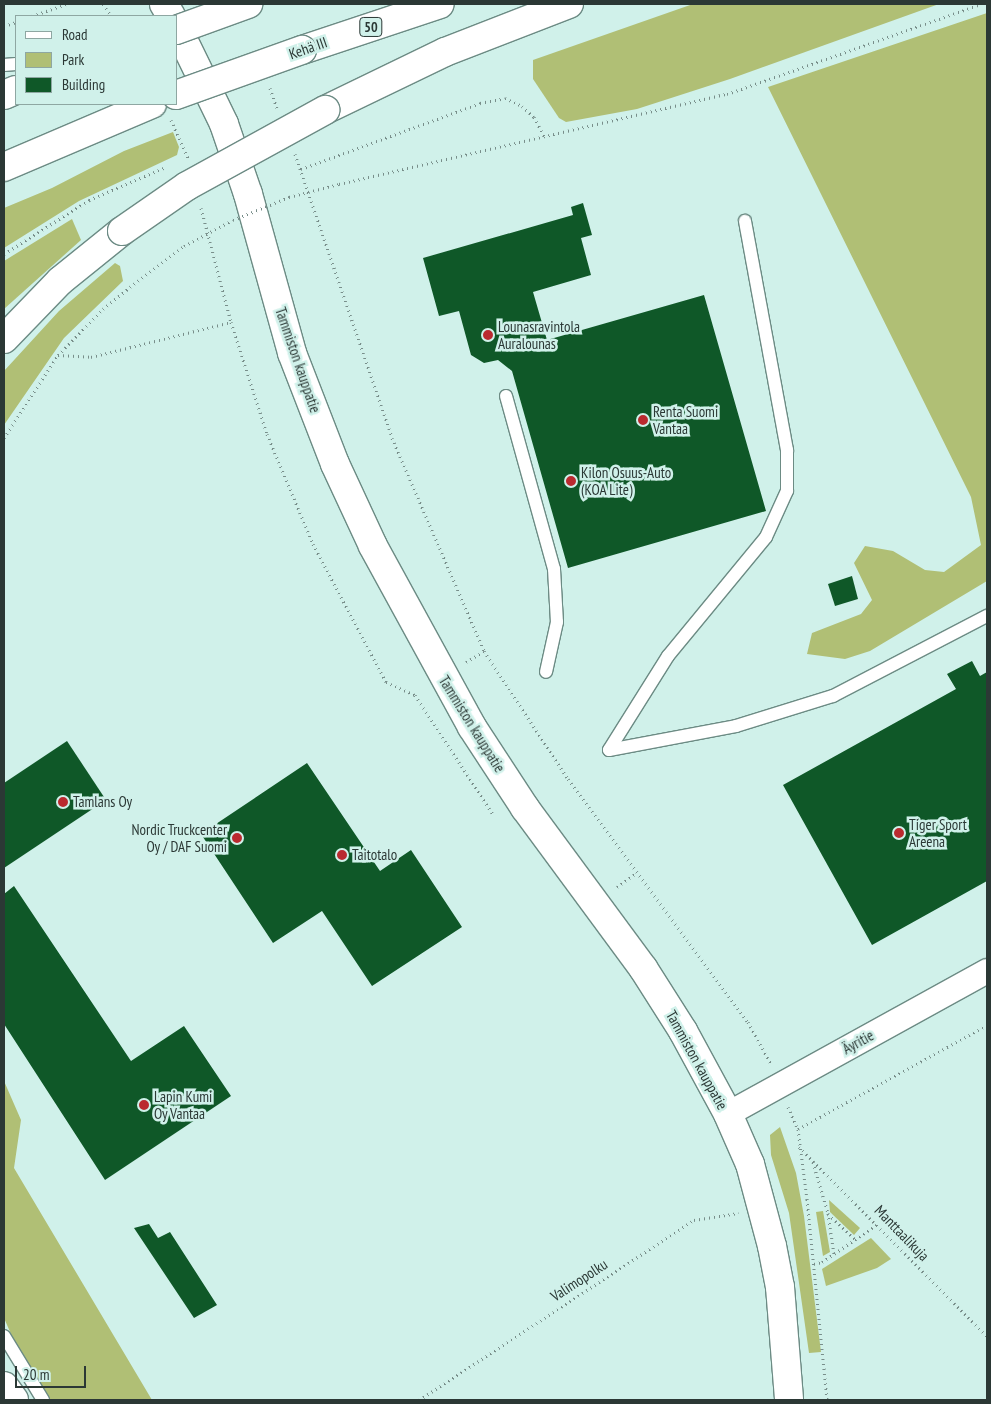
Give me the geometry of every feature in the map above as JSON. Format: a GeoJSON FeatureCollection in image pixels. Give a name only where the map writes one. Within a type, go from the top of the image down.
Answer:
{"type":"FeatureCollection","features":[{"type":"Feature","properties":{"kind":"main road"},"geometry":{"type":"LineString","coordinates":[[164,4],[170,15]]}},
{"type":"Feature","properties":{"kind":"main road"},"geometry":{"type":"LineString","coordinates":[[178,29],[248,4]]}},
{"type":"Feature","properties":{"kind":"main road","name":"Kehä III"},"geometry":{"type":"LineString","coordinates":[[178,98],[302,50],[440,4]]}},
{"type":"Feature","properties":{"kind":"main road"},"geometry":{"type":"LineString","coordinates":[[4,339],[60,280],[122,231],[187,186],[325,110],[445,52],[569,4]]}},
{"type":"Feature","properties":{"kind":"main road","name":"Tammiston kauppatie"},"geometry":{"type":"LineString","coordinates":[[178,29],[224,124],[248,194],[292,353],[335,464],[373,546],[472,727],[525,808],[643,968],[683,1031],[728,1114],[750,1164],[763,1210],[780,1287],[789,1400]]}},
{"type":"Feature","properties":{"kind":"main road","name":"Kehä III"},"geometry":{"type":"LineString","coordinates":[[4,167],[157,106]]}},
{"type":"Feature","properties":{"kind":"main road"},"geometry":{"type":"LineString","coordinates":[[4,1386],[14,1400]]}},
{"type":"Feature","properties":{"kind":"street","name":"Äyritie"},"geometry":{"type":"LineString","coordinates":[[728,1114],[987,971]]}},
{"type":"Feature","properties":{"kind":"lane"},"geometry":{"type":"LineString","coordinates":[[745,220],[787,450],[787,491],[766,537],[668,656],[609,750],[736,726],[833,696],[987,616]]}},
{"type":"Feature","properties":{"kind":"lane"},"geometry":{"type":"LineString","coordinates":[[506,396],[554,569],[557,622],[546,672]]}},
{"type":"Feature","properties":{"kind":"lane"},"geometry":{"type":"LineString","coordinates":[[4,1336],[43,1400]]}},
{"type":"Feature","properties":{"kind":"path"},"geometry":{"type":"LineString","coordinates":[[35,15],[67,4]]}},
{"type":"Feature","properties":{"kind":"path"},"geometry":{"type":"LineString","coordinates":[[103,4],[110,15]]}},
{"type":"Feature","properties":{"kind":"path"},"geometry":{"type":"LineString","coordinates":[[4,438],[58,355],[103,309],[184,246],[233,220],[289,197],[339,184],[545,138],[727,94],[981,4]]}},
{"type":"Feature","properties":{"kind":"path"},"geometry":{"type":"LineString","coordinates":[[266,78],[280,115]]}},
{"type":"Feature","properties":{"kind":"path"},"geometry":{"type":"LineString","coordinates":[[301,169],[480,103],[505,98],[522,106],[534,117],[545,138]]}},
{"type":"Feature","properties":{"kind":"path"},"geometry":{"type":"LineString","coordinates":[[157,106],[188,158],[190,168]]}},
{"type":"Feature","properties":{"kind":"path"},"geometry":{"type":"LineString","coordinates":[[294,151],[355,338],[392,438],[484,651],[568,779],[748,1022],[798,1129],[828,1400]]}},
{"type":"Feature","properties":{"kind":"path"},"geometry":{"type":"LineString","coordinates":[[179,162],[188,158]]}},
{"type":"Feature","properties":{"kind":"path"},"geometry":{"type":"LineString","coordinates":[[4,254],[89,200],[170,166]]}},
{"type":"Feature","properties":{"kind":"path"},"geometry":{"type":"LineString","coordinates":[[200,206],[231,322],[267,434],[313,544],[386,682],[415,695],[493,814]]}},
{"type":"Feature","properties":{"kind":"path"},"geometry":{"type":"LineString","coordinates":[[58,355],[92,357],[231,322]]}},
{"type":"Feature","properties":{"kind":"path"},"geometry":{"type":"LineString","coordinates":[[617,886],[636,873]]}},
{"type":"Feature","properties":{"kind":"path"},"geometry":{"type":"LineString","coordinates":[[798,1129],[987,1025]]}},
{"type":"Feature","properties":{"kind":"path","name":"Manttaalikuja"},"geometry":{"type":"LineString","coordinates":[[799,1147],[878,1224],[987,1336]]}},
{"type":"Feature","properties":{"kind":"path"},"geometry":{"type":"LineString","coordinates":[[813,1162],[828,1213],[834,1254]]}},
{"type":"Feature","properties":{"kind":"path","name":"Valimopolku"},"geometry":{"type":"LineString","coordinates":[[419,1400],[694,1220],[763,1210]]}},
{"type":"Feature","properties":{"kind":"path"},"geometry":{"type":"LineString","coordinates":[[828,1213],[855,1239]]}},
{"type":"Feature","properties":{"kind":"path"},"geometry":{"type":"LineString","coordinates":[[814,1264],[834,1254],[878,1224]]}},
{"type":"Feature","properties":{"kind":"green space"},"geometry":{"type":"Polygon","coordinates":[[[693,4],[939,4],[730,79],[637,109],[566,122],[559,118],[533,79],[533,60],[693,4]]]}},
{"type":"Feature","properties":{"kind":"green space"},"geometry":{"type":"Polygon","coordinates":[[[987,13],[987,581],[870,651],[845,659],[807,654],[812,633],[861,614],[872,600],[854,563],[865,546],[893,551],[925,570],[944,572],[981,545],[971,497],[768,87],[987,13]]]}},
{"type":"Feature","properties":{"kind":"green space"},"geometry":{"type":"Polygon","coordinates":[[[173,132],[179,147],[177,155],[79,201],[4,248],[4,208],[52,188],[124,151],[173,132]]]}},
{"type":"Feature","properties":{"kind":"green space"},"geometry":{"type":"Polygon","coordinates":[[[72,219],[81,240],[4,309],[4,261],[72,219]]]}},
{"type":"Feature","properties":{"kind":"green space"},"geometry":{"type":"Polygon","coordinates":[[[115,263],[120,266],[123,281],[64,338],[4,425],[4,371],[59,311],[115,263]]]}},
{"type":"Feature","properties":{"kind":"green space"},"geometry":{"type":"Polygon","coordinates":[[[4,1081],[21,1120],[14,1168],[152,1400],[49,1400],[14,1341],[4,1318],[4,1081]]]}},
{"type":"Feature","properties":{"kind":"green space"},"geometry":{"type":"Polygon","coordinates":[[[780,1127],[796,1173],[804,1216],[821,1352],[809,1353],[789,1213],[771,1155],[770,1135],[780,1127]]]}},
{"type":"Feature","properties":{"kind":"green space"},"geometry":{"type":"Polygon","coordinates":[[[829,1200],[860,1228],[854,1235],[830,1212],[829,1200]]]}},
{"type":"Feature","properties":{"kind":"green space"},"geometry":{"type":"Polygon","coordinates":[[[823,1211],[830,1252],[823,1256],[816,1212],[823,1211]]]}},
{"type":"Feature","properties":{"kind":"green space"},"geometry":{"type":"Polygon","coordinates":[[[871,1238],[891,1259],[877,1268],[826,1286],[822,1269],[871,1238]]]}},
{"type":"Feature","properties":{"kind":"building"},"geometry":{"type":"Polygon","coordinates":[[[583,203],[592,235],[581,238],[591,275],[533,292],[547,340],[704,295],[766,511],[568,568],[512,371],[498,360],[484,363],[471,355],[459,311],[439,316],[423,258],[573,215],[571,207],[583,203]]]}},
{"type":"Feature","properties":{"kind":"building"},"geometry":{"type":"Polygon","coordinates":[[[852,576],[858,599],[835,606],[828,584],[852,576]]]}},
{"type":"Feature","properties":{"kind":"building","name":"Tiger Sport Areena"},"geometry":{"type":"Polygon","coordinates":[[[972,661],[980,676],[987,672],[987,881],[872,945],[783,785],[956,689],[947,674],[972,661]]]}},
{"type":"Feature","properties":{"kind":"building"},"geometry":{"type":"Polygon","coordinates":[[[67,741],[106,800],[4,868],[4,783],[67,741]]]}},
{"type":"Feature","properties":{"kind":"building"},"geometry":{"type":"Polygon","coordinates":[[[307,763],[380,871],[411,850],[462,927],[372,986],[322,911],[273,943],[201,834],[307,763]]]}},
{"type":"Feature","properties":{"kind":"building"},"geometry":{"type":"Polygon","coordinates":[[[14,886],[131,1061],[184,1026],[231,1096],[105,1180],[4,1024],[4,894],[14,886]]]}},
{"type":"Feature","properties":{"kind":"building"},"geometry":{"type":"Polygon","coordinates":[[[149,1224],[158,1238],[170,1232],[217,1305],[194,1318],[134,1228],[149,1224]]]}},
{"type":"Feature","properties":{"kind":"place","name":"Lounasravintola Auralounas"},"geometry":{"type":"Point","coordinates":[488,335]}},
{"type":"Feature","properties":{"kind":"place","name":"Renta Suomi Vantaa"},"geometry":{"type":"Point","coordinates":[643,420]}},
{"type":"Feature","properties":{"kind":"place","name":"Kilon Osuus-Auto (KOA Lite)"},"geometry":{"type":"Point","coordinates":[571,481]}},
{"type":"Feature","properties":{"kind":"place","name":"Tamlans Oy"},"geometry":{"type":"Point","coordinates":[63,802]}},
{"type":"Feature","properties":{"kind":"place","name":"Tiger Sport Areena"},"geometry":{"type":"Point","coordinates":[899,833]}},
{"type":"Feature","properties":{"kind":"place","name":"Nordic Truckcenter Oy / DAF Suomi"},"geometry":{"type":"Point","coordinates":[237,838]}},
{"type":"Feature","properties":{"kind":"place","name":"Taitotalo"},"geometry":{"type":"Point","coordinates":[342,855]}},
{"type":"Feature","properties":{"kind":"place","name":"Lapin Kumi Oy Vantaa"},"geometry":{"type":"Point","coordinates":[144,1105]}}]}
